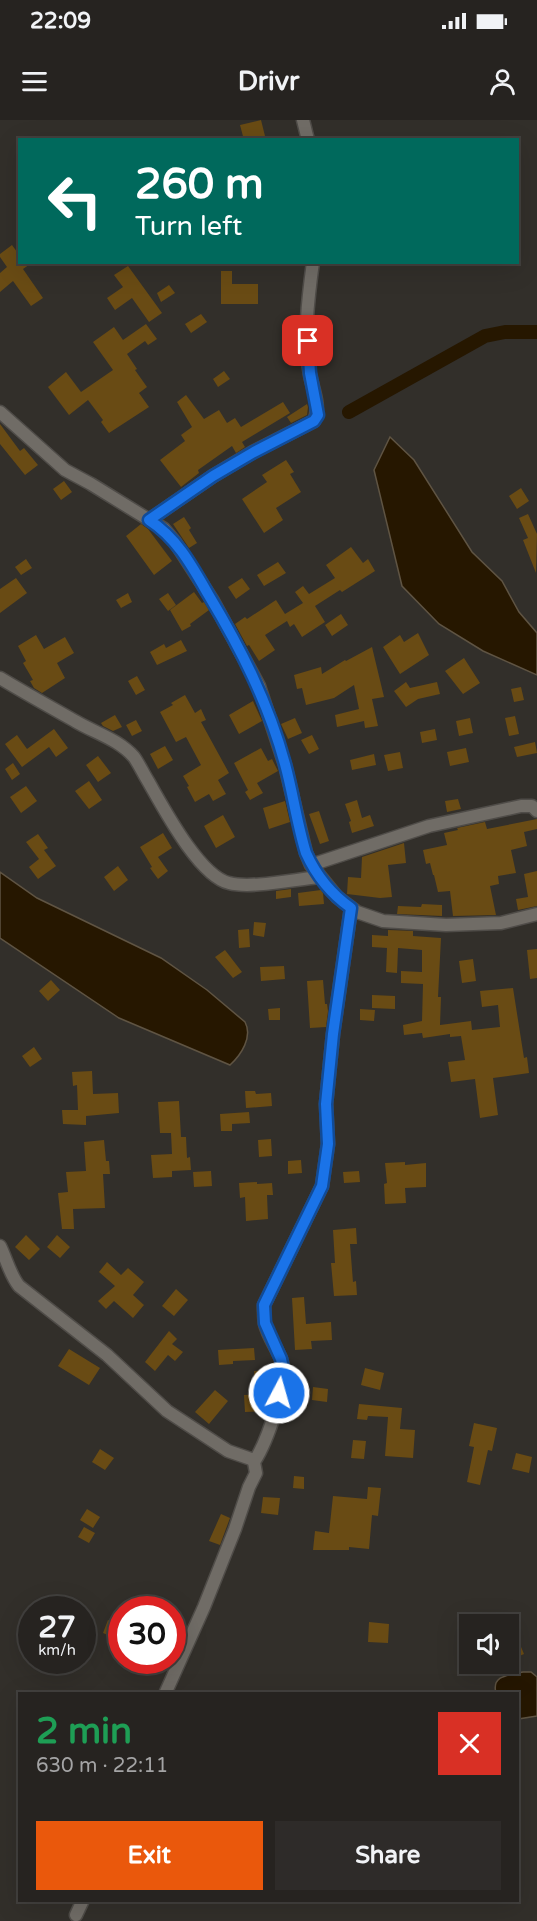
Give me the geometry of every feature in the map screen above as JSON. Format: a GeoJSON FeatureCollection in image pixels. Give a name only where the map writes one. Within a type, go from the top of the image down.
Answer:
{"type":"FeatureCollection","features":[{"type":"Feature","properties":{"kind":"street"},"geometry":{"type":"LineString","coordinates":[[303,120],[308,138]]}},
{"type":"Feature","properties":{"kind":"street"},"geometry":{"type":"LineString","coordinates":[[149,520],[213,476],[314,421],[318,415],[310,373],[308,327],[313,264]]}},
{"type":"Feature","properties":{"kind":"street"},"geometry":{"type":"LineString","coordinates":[[0,412],[64,470],[164,529],[175,542],[213,601],[258,686],[285,765],[301,838],[311,865],[337,897],[357,912],[383,921],[419,925],[501,923],[537,914]]}},
{"type":"Feature","properties":{"kind":"street"},"geometry":{"type":"LineString","coordinates":[[0,678],[75,721],[112,738],[134,757],[191,850],[208,871],[226,883],[237,885],[320,877]]}},
{"type":"Feature","properties":{"kind":"street"},"geometry":{"type":"LineString","coordinates":[[311,865],[429,826],[521,806],[532,806],[537,811]]}},
{"type":"Feature","properties":{"kind":"street"},"geometry":{"type":"LineString","coordinates":[[166,1692],[204,1607],[235,1529],[256,1473],[254,1462],[272,1425],[283,1368],[265,1323],[264,1305],[322,1186],[328,1144],[326,1104],[333,1034],[351,908]]}},
{"type":"Feature","properties":{"kind":"street"},"geometry":{"type":"LineString","coordinates":[[0,1245],[8,1260],[12,1276],[19,1286],[107,1355],[167,1411],[228,1451],[254,1462]]}},
{"type":"Feature","properties":{"kind":"street"},"geometry":{"type":"LineString","coordinates":[[76,1915],[82,1902]]}},
{"type":"Feature","properties":{"kind":"shaded area"},"geometry":{"type":"Polygon","coordinates":[[[390,437],[414,460],[472,552],[502,581],[519,612],[537,633],[537,675],[483,651],[439,624],[402,586],[374,470],[390,437]]]}},
{"type":"Feature","properties":{"kind":"shaded area"},"geometry":{"type":"Polygon","coordinates":[[[0,872],[37,898],[161,958],[207,990],[245,1022],[247,1040],[238,1056],[230,1065],[119,1018],[0,938],[0,872]]]}},
{"type":"Feature","properties":{"kind":"shaded area"},"geometry":{"type":"Polygon","coordinates":[[[531,1672],[537,1677],[537,1716],[519,1719],[519,1692],[496,1692],[496,1683],[503,1677],[531,1672]]]}},
{"type":"Feature","properties":{"kind":"building"},"geometry":{"type":"Polygon","coordinates":[[[261,120],[266,138],[243,138],[240,125],[261,120]]]}},
{"type":"Feature","properties":{"kind":"building"},"geometry":{"type":"Polygon","coordinates":[[[12,245],[18,253],[18,264],[30,264],[23,269],[43,298],[31,306],[13,281],[0,292],[0,273],[7,267],[0,254],[12,245]]]}},
{"type":"Feature","properties":{"kind":"building"},"geometry":{"type":"Polygon","coordinates":[[[128,266],[162,313],[149,322],[132,298],[115,310],[107,298],[123,287],[114,275],[128,266]]]}},
{"type":"Feature","properties":{"kind":"building"},"geometry":{"type":"Polygon","coordinates":[[[221,271],[232,271],[232,284],[258,284],[258,304],[221,304],[221,271]]]}},
{"type":"Feature","properties":{"kind":"building"},"geometry":{"type":"Polygon","coordinates":[[[169,285],[175,293],[161,302],[157,293],[169,285]]]}},
{"type":"Feature","properties":{"kind":"building"},"geometry":{"type":"Polygon","coordinates":[[[201,314],[207,322],[191,333],[185,324],[201,314]]]}},
{"type":"Feature","properties":{"kind":"building"},"geometry":{"type":"Polygon","coordinates":[[[146,324],[157,339],[148,345],[145,341],[127,354],[147,387],[139,393],[149,407],[109,433],[101,422],[103,420],[88,400],[69,415],[48,387],[66,372],[81,392],[113,370],[93,342],[114,327],[123,340],[146,324]]]}},
{"type":"Feature","properties":{"kind":"building"},"geometry":{"type":"Polygon","coordinates":[[[224,371],[230,379],[218,387],[213,379],[224,371]]]}},
{"type":"Feature","properties":{"kind":"building"},"geometry":{"type":"Polygon","coordinates":[[[186,395],[204,419],[219,410],[227,423],[235,418],[241,427],[283,402],[290,413],[242,442],[245,447],[236,453],[232,446],[198,470],[199,473],[181,487],[160,460],[185,441],[181,435],[192,427],[177,402],[186,395]]]}},
{"type":"Feature","properties":{"kind":"building"},"geometry":{"type":"Polygon","coordinates":[[[307,404],[307,415],[291,423],[287,417],[307,404]]]}},
{"type":"Feature","properties":{"kind":"building"},"geometry":{"type":"Polygon","coordinates":[[[0,424],[20,451],[24,448],[38,465],[25,475],[0,444],[0,424]]]}},
{"type":"Feature","properties":{"kind":"building"},"geometry":{"type":"Polygon","coordinates":[[[286,460],[294,472],[290,474],[301,492],[276,508],[283,520],[264,533],[242,499],[267,482],[262,475],[286,460]]]}},
{"type":"Feature","properties":{"kind":"building"},"geometry":{"type":"Polygon","coordinates":[[[64,481],[72,492],[61,500],[53,489],[64,481]]]}},
{"type":"Feature","properties":{"kind":"building"},"geometry":{"type":"Polygon","coordinates":[[[521,488],[529,501],[517,509],[509,496],[521,488]]]}},
{"type":"Feature","properties":{"kind":"building"},"geometry":{"type":"Polygon","coordinates":[[[528,514],[537,534],[536,573],[523,540],[528,538],[519,518],[528,514]]]}},
{"type":"Feature","properties":{"kind":"building"},"geometry":{"type":"Polygon","coordinates":[[[184,517],[197,543],[189,548],[173,524],[184,517]]]}},
{"type":"Feature","properties":{"kind":"building"},"geometry":{"type":"Polygon","coordinates":[[[141,524],[148,529],[172,561],[154,575],[126,536],[141,524]]]}},
{"type":"Feature","properties":{"kind":"building"},"geometry":{"type":"Polygon","coordinates":[[[351,547],[363,563],[368,559],[375,571],[315,606],[325,622],[302,637],[294,624],[290,627],[287,621],[265,635],[275,650],[259,661],[249,645],[247,646],[235,624],[276,600],[285,614],[303,603],[295,592],[303,586],[309,594],[335,578],[326,565],[351,547]]]}},
{"type":"Feature","properties":{"kind":"building"},"geometry":{"type":"Polygon","coordinates":[[[26,559],[32,568],[21,575],[15,567],[26,559]]]}},
{"type":"Feature","properties":{"kind":"building"},"geometry":{"type":"Polygon","coordinates":[[[278,562],[286,573],[264,586],[257,575],[278,562]]]}},
{"type":"Feature","properties":{"kind":"building"},"geometry":{"type":"Polygon","coordinates":[[[16,578],[27,593],[0,613],[0,589],[16,578]]]}},
{"type":"Feature","properties":{"kind":"building"},"geometry":{"type":"Polygon","coordinates":[[[242,578],[250,589],[236,599],[228,587],[242,578]]]}},
{"type":"Feature","properties":{"kind":"building"},"geometry":{"type":"Polygon","coordinates":[[[194,592],[209,610],[182,631],[170,610],[194,592]]]}},
{"type":"Feature","properties":{"kind":"building"},"geometry":{"type":"Polygon","coordinates":[[[128,593],[132,602],[121,608],[116,600],[128,593]]]}},
{"type":"Feature","properties":{"kind":"building"},"geometry":{"type":"Polygon","coordinates":[[[168,593],[176,605],[168,611],[159,599],[168,593]]]}},
{"type":"Feature","properties":{"kind":"building"},"geometry":{"type":"Polygon","coordinates":[[[341,614],[348,625],[332,636],[325,625],[341,614]]]}},
{"type":"Feature","properties":{"kind":"building"},"geometry":{"type":"Polygon","coordinates":[[[418,633],[429,655],[400,674],[383,647],[400,635],[404,642],[418,633]]]}},
{"type":"Feature","properties":{"kind":"building"},"geometry":{"type":"Polygon","coordinates":[[[36,635],[44,649],[65,637],[74,653],[57,663],[65,678],[42,693],[34,688],[30,681],[33,680],[23,663],[26,661],[18,646],[36,635]]]}},
{"type":"Feature","properties":{"kind":"building"},"geometry":{"type":"Polygon","coordinates":[[[181,640],[187,651],[157,665],[150,652],[164,644],[166,648],[181,640]]]}},
{"type":"Feature","properties":{"kind":"building"},"geometry":{"type":"Polygon","coordinates":[[[372,647],[384,697],[372,699],[378,726],[365,728],[364,721],[337,727],[335,715],[359,709],[354,685],[334,698],[306,705],[302,688],[297,689],[294,675],[321,667],[322,674],[372,647]]]}},
{"type":"Feature","properties":{"kind":"building"},"geometry":{"type":"Polygon","coordinates":[[[464,658],[480,683],[463,694],[445,671],[464,658]]]}},
{"type":"Feature","properties":{"kind":"building"},"geometry":{"type":"Polygon","coordinates":[[[137,676],[145,690],[136,695],[128,681],[137,676]]]}},
{"type":"Feature","properties":{"kind":"building"},"geometry":{"type":"Polygon","coordinates":[[[406,682],[410,688],[437,682],[440,694],[418,699],[406,707],[394,691],[406,682]]]}},
{"type":"Feature","properties":{"kind":"building"},"geometry":{"type":"Polygon","coordinates":[[[521,687],[524,700],[514,702],[511,689],[521,687]]]}},
{"type":"Feature","properties":{"kind":"building"},"geometry":{"type":"Polygon","coordinates":[[[185,695],[195,713],[201,709],[206,720],[201,722],[229,773],[218,780],[226,794],[213,801],[209,794],[195,802],[183,776],[201,765],[186,737],[176,742],[160,712],[185,695]]]}},
{"type":"Feature","properties":{"kind":"building"},"geometry":{"type":"Polygon","coordinates":[[[253,701],[262,721],[239,734],[229,715],[253,701]]]}},
{"type":"Feature","properties":{"kind":"building"},"geometry":{"type":"Polygon","coordinates":[[[115,715],[122,727],[113,731],[103,726],[101,723],[115,715]]]}},
{"type":"Feature","properties":{"kind":"building"},"geometry":{"type":"Polygon","coordinates":[[[515,716],[519,734],[509,736],[505,718],[515,716]]]}},
{"type":"Feature","properties":{"kind":"building"},"geometry":{"type":"Polygon","coordinates":[[[295,718],[302,733],[288,739],[281,724],[295,718]]]}},
{"type":"Feature","properties":{"kind":"building"},"geometry":{"type":"Polygon","coordinates":[[[470,718],[473,733],[459,736],[456,721],[470,718]]]}},
{"type":"Feature","properties":{"kind":"building"},"geometry":{"type":"Polygon","coordinates":[[[136,720],[142,731],[132,736],[126,725],[136,720]]]}},
{"type":"Feature","properties":{"kind":"building"},"geometry":{"type":"Polygon","coordinates":[[[54,729],[68,748],[56,757],[49,747],[22,767],[5,744],[17,735],[27,749],[54,729]]]}},
{"type":"Feature","properties":{"kind":"building"},"geometry":{"type":"Polygon","coordinates":[[[435,729],[437,740],[422,743],[420,732],[435,729]]]}},
{"type":"Feature","properties":{"kind":"building"},"geometry":{"type":"Polygon","coordinates":[[[312,735],[319,749],[309,754],[301,740],[312,735]]]}},
{"type":"Feature","properties":{"kind":"building"},"geometry":{"type":"Polygon","coordinates":[[[535,742],[537,753],[517,757],[514,747],[535,742]]]}},
{"type":"Feature","properties":{"kind":"building"},"geometry":{"type":"Polygon","coordinates":[[[165,746],[173,760],[158,769],[150,754],[165,746]]]}},
{"type":"Feature","properties":{"kind":"building"},"geometry":{"type":"Polygon","coordinates":[[[261,748],[268,761],[272,759],[278,771],[257,783],[263,793],[250,800],[245,792],[248,790],[234,763],[261,748]]]}},
{"type":"Feature","properties":{"kind":"building"},"geometry":{"type":"Polygon","coordinates":[[[466,748],[469,762],[450,766],[447,752],[466,748]]]}},
{"type":"Feature","properties":{"kind":"building"},"geometry":{"type":"Polygon","coordinates":[[[400,752],[403,768],[388,771],[384,755],[400,752]]]}},
{"type":"Feature","properties":{"kind":"building"},"geometry":{"type":"Polygon","coordinates":[[[374,754],[376,765],[352,770],[350,760],[374,754]]]}},
{"type":"Feature","properties":{"kind":"building"},"geometry":{"type":"Polygon","coordinates":[[[98,756],[111,773],[98,782],[86,765],[98,756]]]}},
{"type":"Feature","properties":{"kind":"building"},"geometry":{"type":"Polygon","coordinates":[[[13,763],[20,774],[12,780],[5,769],[13,763]]]}},
{"type":"Feature","properties":{"kind":"building"},"geometry":{"type":"Polygon","coordinates":[[[89,781],[102,800],[89,809],[75,791],[89,781]]]}},
{"type":"Feature","properties":{"kind":"building"},"geometry":{"type":"Polygon","coordinates":[[[26,786],[37,801],[21,813],[10,797],[26,786]]]}},
{"type":"Feature","properties":{"kind":"building"},"geometry":{"type":"Polygon","coordinates":[[[458,799],[461,809],[447,812],[445,801],[458,799]]]}},
{"type":"Feature","properties":{"kind":"building"},"geometry":{"type":"Polygon","coordinates":[[[357,800],[362,818],[370,815],[374,826],[352,833],[349,822],[351,821],[345,804],[357,800]]]}},
{"type":"Feature","properties":{"kind":"building"},"geometry":{"type":"Polygon","coordinates":[[[285,801],[290,822],[269,829],[263,808],[285,801]]]}},
{"type":"Feature","properties":{"kind":"building"},"geometry":{"type":"Polygon","coordinates":[[[319,811],[329,841],[320,844],[309,814],[319,811]]]}},
{"type":"Feature","properties":{"kind":"building"},"geometry":{"type":"Polygon","coordinates":[[[223,815],[235,837],[216,848],[204,826],[223,815]]]}},
{"type":"Feature","properties":{"kind":"building"},"geometry":{"type":"Polygon","coordinates":[[[537,819],[537,829],[524,832],[527,846],[511,850],[516,873],[498,876],[499,884],[490,886],[496,915],[453,916],[450,891],[438,892],[430,863],[426,864],[423,850],[447,845],[444,833],[458,830],[457,828],[485,822],[487,829],[537,819]]]}},
{"type":"Feature","properties":{"kind":"building"},"geometry":{"type":"Polygon","coordinates":[[[163,833],[172,848],[158,857],[168,871],[158,879],[140,847],[163,833]]]}},
{"type":"Feature","properties":{"kind":"building"},"geometry":{"type":"Polygon","coordinates":[[[38,834],[48,848],[44,850],[56,866],[38,879],[29,867],[39,859],[26,842],[38,834]]]}},
{"type":"Feature","properties":{"kind":"building"},"geometry":{"type":"Polygon","coordinates":[[[404,843],[406,863],[388,865],[392,897],[347,894],[348,877],[361,878],[362,857],[404,843]]]}},
{"type":"Feature","properties":{"kind":"building"},"geometry":{"type":"Polygon","coordinates":[[[118,866],[128,880],[114,891],[104,877],[118,866]]]}},
{"type":"Feature","properties":{"kind":"building"},"geometry":{"type":"Polygon","coordinates":[[[537,871],[537,906],[518,910],[516,899],[528,897],[524,874],[537,871]]]}},
{"type":"Feature","properties":{"kind":"building"},"geometry":{"type":"Polygon","coordinates":[[[291,889],[291,897],[276,899],[276,891],[291,889]]]}},
{"type":"Feature","properties":{"kind":"building"},"geometry":{"type":"Polygon","coordinates":[[[321,890],[324,904],[299,906],[298,893],[321,890]]]}},
{"type":"Feature","properties":{"kind":"building"},"geometry":{"type":"Polygon","coordinates":[[[422,904],[442,905],[442,916],[397,914],[398,906],[421,907],[422,904]]]}},
{"type":"Feature","properties":{"kind":"building"},"geometry":{"type":"Polygon","coordinates":[[[254,922],[266,923],[264,937],[253,935],[254,922]]]}},
{"type":"Feature","properties":{"kind":"building"},"geometry":{"type":"Polygon","coordinates":[[[249,929],[250,947],[239,948],[238,930],[249,929]]]}},
{"type":"Feature","properties":{"kind":"building"},"geometry":{"type":"Polygon","coordinates":[[[388,930],[413,931],[413,936],[441,938],[438,997],[441,997],[440,1025],[471,1021],[472,1030],[500,1027],[498,1005],[482,1007],[480,991],[513,988],[524,1058],[527,1057],[529,1073],[493,1078],[498,1115],[480,1118],[475,1079],[451,1082],[448,1062],[465,1060],[461,1036],[450,1037],[450,1034],[423,1038],[422,1033],[404,1035],[403,1025],[422,1021],[423,984],[401,983],[401,971],[422,972],[422,950],[398,948],[397,973],[386,972],[387,948],[372,947],[372,935],[388,936],[388,930]]]}},
{"type":"Feature","properties":{"kind":"building"},"geometry":{"type":"Polygon","coordinates":[[[537,949],[537,978],[530,979],[527,950],[537,949]]]}},
{"type":"Feature","properties":{"kind":"building"},"geometry":{"type":"Polygon","coordinates":[[[225,950],[242,972],[233,978],[215,957],[225,950]]]}},
{"type":"Feature","properties":{"kind":"building"},"geometry":{"type":"Polygon","coordinates":[[[473,959],[476,981],[462,983],[459,961],[473,959]]]}},
{"type":"Feature","properties":{"kind":"building"},"geometry":{"type":"Polygon","coordinates":[[[284,966],[285,979],[261,981],[260,967],[284,966]]]}},
{"type":"Feature","properties":{"kind":"building"},"geometry":{"type":"Polygon","coordinates":[[[51,980],[60,990],[48,1001],[39,991],[51,980]]]}},
{"type":"Feature","properties":{"kind":"building"},"geometry":{"type":"Polygon","coordinates":[[[323,980],[325,1004],[327,1004],[328,1011],[326,1027],[310,1028],[307,981],[323,980]]]}},
{"type":"Feature","properties":{"kind":"building"},"geometry":{"type":"Polygon","coordinates":[[[372,995],[395,996],[395,1009],[372,1008],[372,995]]]}},
{"type":"Feature","properties":{"kind":"building"},"geometry":{"type":"Polygon","coordinates":[[[280,1008],[280,1020],[269,1020],[268,1009],[280,1008]]]}},
{"type":"Feature","properties":{"kind":"building"},"geometry":{"type":"Polygon","coordinates":[[[360,1009],[375,1010],[374,1021],[360,1020],[360,1009]]]}},
{"type":"Feature","properties":{"kind":"building"},"geometry":{"type":"Polygon","coordinates":[[[34,1047],[42,1059],[30,1067],[22,1056],[34,1047]]]}},
{"type":"Feature","properties":{"kind":"building"},"geometry":{"type":"Polygon","coordinates":[[[92,1071],[93,1094],[118,1093],[119,1113],[86,1116],[86,1125],[63,1124],[62,1110],[78,1110],[77,1085],[73,1086],[72,1072],[92,1071]]]}},
{"type":"Feature","properties":{"kind":"building"},"geometry":{"type":"Polygon","coordinates":[[[245,1091],[255,1091],[256,1094],[271,1093],[272,1106],[246,1108],[245,1091]]]}},
{"type":"Feature","properties":{"kind":"building"},"geometry":{"type":"Polygon","coordinates":[[[179,1101],[181,1137],[186,1137],[187,1158],[190,1157],[191,1170],[172,1171],[172,1177],[153,1178],[151,1155],[172,1154],[171,1133],[160,1133],[158,1102],[179,1101]]]}},
{"type":"Feature","properties":{"kind":"building"},"geometry":{"type":"Polygon","coordinates":[[[249,1112],[250,1123],[232,1124],[232,1131],[221,1131],[220,1114],[249,1112]]]}},
{"type":"Feature","properties":{"kind":"building"},"geometry":{"type":"Polygon","coordinates":[[[271,1139],[272,1156],[259,1157],[258,1140],[271,1139]]]}},
{"type":"Feature","properties":{"kind":"building"},"geometry":{"type":"Polygon","coordinates":[[[104,1140],[110,1174],[103,1174],[105,1208],[73,1209],[74,1229],[62,1229],[58,1193],[68,1192],[66,1172],[86,1171],[84,1142],[104,1140]]]}},
{"type":"Feature","properties":{"kind":"building"},"geometry":{"type":"Polygon","coordinates":[[[301,1160],[302,1173],[288,1174],[288,1161],[301,1160]]]}},
{"type":"Feature","properties":{"kind":"building"},"geometry":{"type":"Polygon","coordinates":[[[405,1162],[405,1165],[426,1163],[426,1187],[405,1188],[406,1203],[385,1204],[384,1184],[387,1183],[385,1163],[405,1162]]]}},
{"type":"Feature","properties":{"kind":"building"},"geometry":{"type":"Polygon","coordinates":[[[211,1171],[212,1186],[194,1187],[193,1172],[211,1171]]]}},
{"type":"Feature","properties":{"kind":"building"},"geometry":{"type":"Polygon","coordinates":[[[359,1171],[360,1182],[344,1183],[343,1172],[359,1171]]]}},
{"type":"Feature","properties":{"kind":"building"},"geometry":{"type":"Polygon","coordinates":[[[257,1182],[257,1184],[272,1183],[273,1195],[267,1195],[268,1219],[246,1221],[245,1197],[240,1198],[239,1183],[257,1182]]]}},
{"type":"Feature","properties":{"kind":"building"},"geometry":{"type":"Polygon","coordinates":[[[356,1228],[357,1244],[350,1244],[353,1282],[356,1281],[357,1295],[334,1296],[331,1263],[335,1263],[333,1230],[356,1228]]]}},
{"type":"Feature","properties":{"kind":"building"},"geometry":{"type":"Polygon","coordinates":[[[26,1235],[40,1249],[29,1260],[15,1247],[26,1235]]]}},
{"type":"Feature","properties":{"kind":"building"},"geometry":{"type":"Polygon","coordinates":[[[57,1235],[70,1247],[60,1258],[47,1247],[57,1235]]]}},
{"type":"Feature","properties":{"kind":"building"},"geometry":{"type":"Polygon","coordinates":[[[107,1262],[121,1275],[128,1268],[144,1282],[133,1295],[144,1305],[133,1318],[114,1301],[106,1309],[98,1301],[115,1286],[99,1272],[107,1262]]]}},
{"type":"Feature","properties":{"kind":"building"},"geometry":{"type":"Polygon","coordinates":[[[176,1289],[188,1300],[174,1316],[162,1306],[176,1289]]]}},
{"type":"Feature","properties":{"kind":"building"},"geometry":{"type":"Polygon","coordinates":[[[304,1297],[306,1324],[331,1322],[332,1340],[311,1341],[312,1349],[295,1350],[292,1298],[304,1297]]]}},
{"type":"Feature","properties":{"kind":"building"},"geometry":{"type":"Polygon","coordinates":[[[169,1331],[177,1339],[172,1344],[183,1352],[175,1361],[168,1355],[155,1371],[145,1362],[169,1331]]]}},
{"type":"Feature","properties":{"kind":"building"},"geometry":{"type":"Polygon","coordinates":[[[254,1348],[255,1360],[233,1361],[233,1364],[219,1365],[218,1350],[254,1348]]]}},
{"type":"Feature","properties":{"kind":"building"},"geometry":{"type":"Polygon","coordinates":[[[69,1349],[100,1368],[89,1385],[58,1366],[69,1349]]]}},
{"type":"Feature","properties":{"kind":"building"},"geometry":{"type":"Polygon","coordinates":[[[365,1368],[384,1373],[380,1390],[361,1385],[365,1368]]]}},
{"type":"Feature","properties":{"kind":"building"},"geometry":{"type":"Polygon","coordinates":[[[272,1370],[273,1388],[255,1389],[254,1371],[272,1370]]]}},
{"type":"Feature","properties":{"kind":"building"},"geometry":{"type":"Polygon","coordinates":[[[313,1387],[328,1389],[327,1402],[312,1400],[313,1387]]]}},
{"type":"Feature","properties":{"kind":"building"},"geometry":{"type":"Polygon","coordinates":[[[215,1390],[228,1401],[209,1424],[195,1412],[215,1390]]]}},
{"type":"Feature","properties":{"kind":"building"},"geometry":{"type":"Polygon","coordinates":[[[264,1394],[265,1411],[245,1412],[244,1395],[264,1394]]]}},
{"type":"Feature","properties":{"kind":"building"},"geometry":{"type":"Polygon","coordinates":[[[359,1404],[402,1408],[400,1429],[415,1430],[413,1458],[385,1456],[388,1417],[368,1416],[367,1420],[357,1419],[359,1404]]]}},
{"type":"Feature","properties":{"kind":"building"},"geometry":{"type":"Polygon","coordinates":[[[474,1423],[497,1428],[492,1451],[488,1450],[480,1485],[467,1482],[474,1447],[469,1446],[474,1423]]]}},
{"type":"Feature","properties":{"kind":"building"},"geometry":{"type":"Polygon","coordinates":[[[353,1440],[366,1441],[364,1459],[351,1458],[353,1440]]]}},
{"type":"Feature","properties":{"kind":"building"},"geometry":{"type":"Polygon","coordinates":[[[100,1449],[114,1458],[105,1470],[92,1462],[100,1449]]]}},
{"type":"Feature","properties":{"kind":"building"},"geometry":{"type":"Polygon","coordinates":[[[516,1453],[532,1457],[529,1473],[512,1469],[516,1453]]]}},
{"type":"Feature","properties":{"kind":"building"},"geometry":{"type":"Polygon","coordinates":[[[294,1476],[304,1477],[304,1489],[293,1488],[294,1476]]]}},
{"type":"Feature","properties":{"kind":"building"},"geometry":{"type":"Polygon","coordinates":[[[368,1487],[381,1488],[378,1516],[372,1515],[369,1549],[349,1547],[349,1550],[313,1550],[315,1531],[329,1533],[333,1496],[367,1499],[368,1487]]]}},
{"type":"Feature","properties":{"kind":"building"},"geometry":{"type":"Polygon","coordinates":[[[263,1497],[280,1498],[278,1515],[261,1513],[263,1497]]]}},
{"type":"Feature","properties":{"kind":"building"},"geometry":{"type":"Polygon","coordinates":[[[87,1509],[100,1517],[93,1528],[80,1520],[87,1509]]]}},
{"type":"Feature","properties":{"kind":"building"},"geometry":{"type":"Polygon","coordinates":[[[221,1514],[230,1518],[220,1545],[209,1541],[221,1514]]]}},
{"type":"Feature","properties":{"kind":"building"},"geometry":{"type":"Polygon","coordinates":[[[84,1527],[95,1533],[89,1543],[78,1537],[84,1527]]]}},
{"type":"Feature","properties":{"kind":"building"},"geometry":{"type":"Polygon","coordinates":[[[108,1620],[108,1635],[103,1633],[108,1620]]]}},
{"type":"Feature","properties":{"kind":"building"},"geometry":{"type":"Polygon","coordinates":[[[369,1622],[389,1624],[388,1643],[368,1642],[369,1622]]]}},
{"type":"Feature","properties":{"kind":"building"},"geometry":{"type":"Polygon","coordinates":[[[519,1642],[524,1654],[519,1656],[519,1642]]]}},
{"type":"Feature","properties":{"kind":"waterway"},"geometry":{"type":"LineString","coordinates":[[349,412],[485,336],[505,332],[537,332]]}},
{"type":"Feature","properties":{"kind":"route"},"geometry":{"type":"LineString","coordinates":[[279,1393],[283,1368],[265,1323],[264,1305],[322,1186],[328,1144],[326,1104],[333,1034],[351,908],[328,888],[311,865],[301,838],[276,735],[258,686],[240,649],[175,542],[164,529],[149,520],[213,476],[314,421],[318,415],[310,373],[308,341]]}}]}
